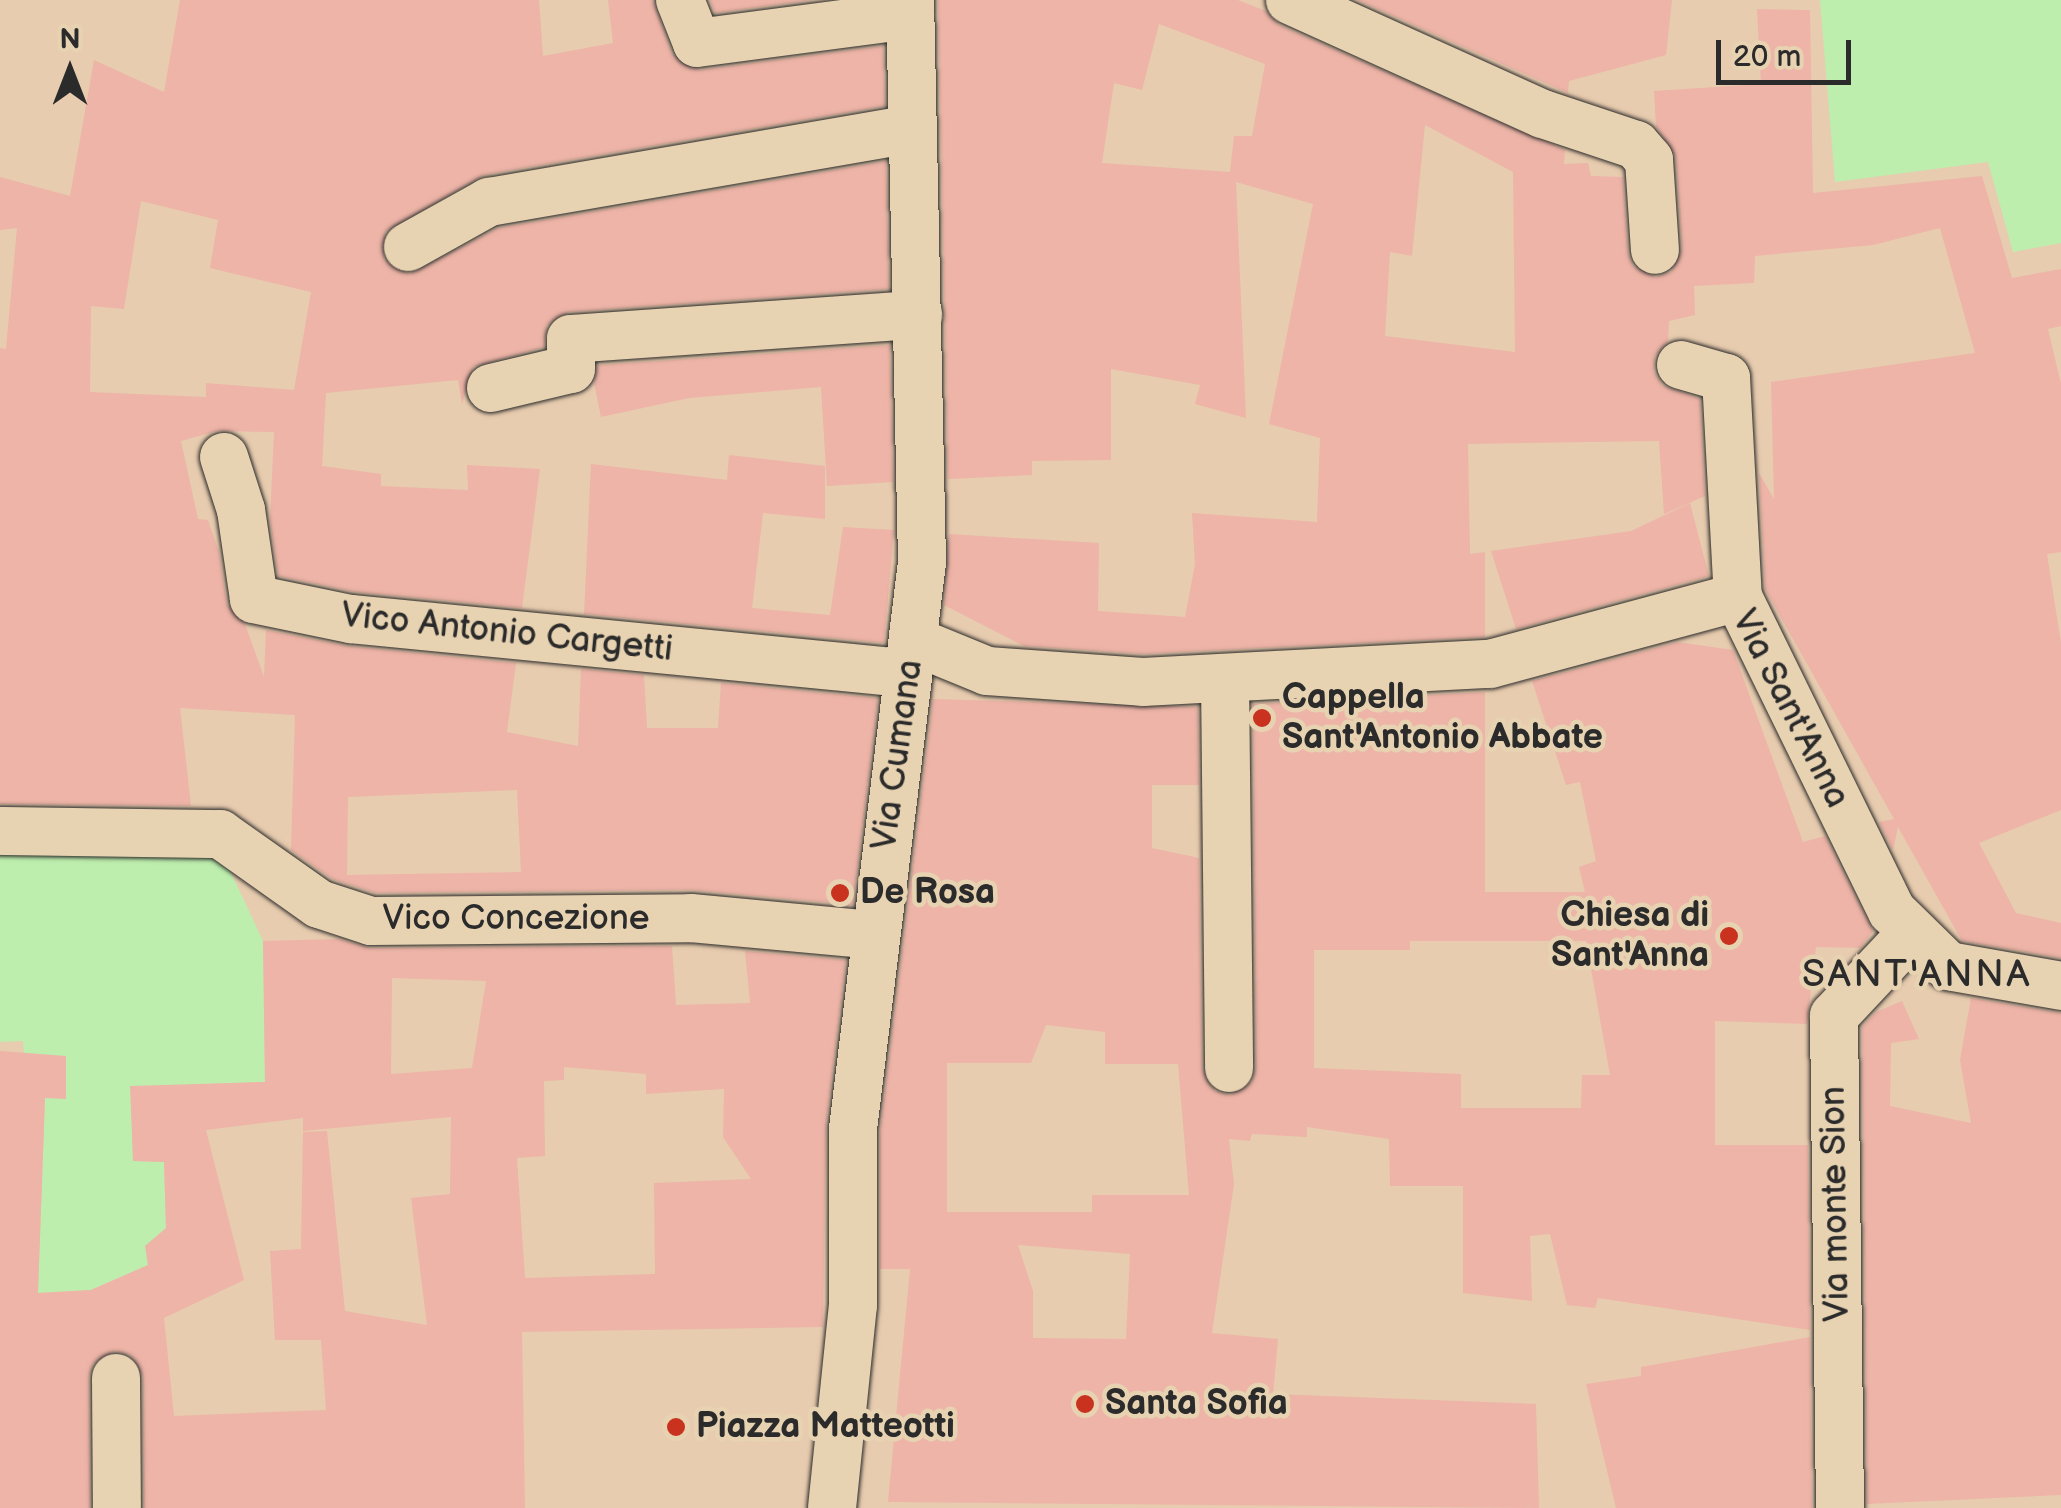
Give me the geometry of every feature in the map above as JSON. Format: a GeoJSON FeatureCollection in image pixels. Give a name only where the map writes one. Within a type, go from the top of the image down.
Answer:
{"type":"FeatureCollection","features":[{"type":"Feature","properties":{"kind":"street"},"geometry":{"type":"LineString","coordinates":[[680,0],[697,43],[910,8]]}},
{"type":"Feature","properties":{"kind":"street"},"geometry":{"type":"LineString","coordinates":[[1290,0],[1542,114],[1636,144],[1648,160],[1655,250]]}},
{"type":"Feature","properties":{"kind":"street","name":"Via Cumana"},"geometry":{"type":"LineString","coordinates":[[832,1508],[853,1305],[853,1129],[922,562],[910,8]]}},
{"type":"Feature","properties":{"kind":"street"},"geometry":{"type":"LineString","coordinates":[[408,246],[488,202],[912,129]]}},
{"type":"Feature","properties":{"kind":"street"},"geometry":{"type":"LineString","coordinates":[[491,388],[571,369],[571,340],[918,315]]}},
{"type":"Feature","properties":{"kind":"street"},"geometry":{"type":"LineString","coordinates":[[1681,365],[1726,378],[1738,597]]}},
{"type":"Feature","properties":{"kind":"street","name":"Vico Antonio Cargetti"},"geometry":{"type":"LineString","coordinates":[[224,457],[240,510],[254,598],[351,619],[909,657]]}},
{"type":"Feature","properties":{"kind":"street","name":"Via Sant'Anna"},"geometry":{"type":"LineString","coordinates":[[909,657],[988,671],[1143,682],[1490,664],[1738,597],[1892,911],[1948,966],[2061,986]]}},
{"type":"Feature","properties":{"kind":"street"},"geometry":{"type":"LineString","coordinates":[[1225,678],[1229,1068]]}},
{"type":"Feature","properties":{"kind":"street","name":"Vico Concezione"},"geometry":{"type":"LineString","coordinates":[[0,831],[220,834],[319,904],[370,921],[691,918],[875,936]]}},
{"type":"Feature","properties":{"kind":"street","name":"Via monte Sion"},"geometry":{"type":"LineString","coordinates":[[1840,1508],[1834,1016],[1912,932]]}},
{"type":"Feature","properties":{"kind":"street"},"geometry":{"type":"LineString","coordinates":[[116,1378],[116,1508]]}},
{"type":"Feature","properties":{"kind":"green space"},"geometry":{"type":"Polygon","coordinates":[[[1820,0],[2061,0],[2061,243],[2013,252],[1988,162],[1835,182],[1820,0]]]}},
{"type":"Feature","properties":{"kind":"green space"},"geometry":{"type":"Polygon","coordinates":[[[219,847],[263,941],[265,1082],[131,1087],[133,1161],[164,1162],[166,1228],[146,1246],[148,1265],[91,1290],[38,1293],[45,1098],[66,1098],[66,1057],[24,1053],[23,1041],[0,1042],[0,848],[219,847]]]}},
{"type":"Feature","properties":{"kind":"building"},"geometry":{"type":"Polygon","coordinates":[[[180,0],[539,0],[543,56],[613,43],[608,0],[653,0],[672,54],[700,70],[883,46],[885,106],[484,175],[385,232],[384,259],[409,274],[498,228],[886,161],[889,289],[569,312],[547,325],[544,347],[473,367],[462,404],[458,380],[326,393],[322,466],[381,474],[381,486],[468,490],[467,465],[540,469],[522,608],[355,592],[278,576],[270,520],[274,432],[217,431],[181,441],[198,519],[208,520],[219,552],[227,604],[245,624],[264,677],[266,630],[348,646],[516,663],[507,732],[578,746],[581,669],[644,675],[647,728],[718,728],[721,683],[878,698],[853,905],[691,890],[375,893],[332,879],[291,850],[295,715],[180,708],[191,806],[0,804],[0,348],[6,349],[17,228],[0,230],[0,177],[70,196],[94,60],[164,92],[180,0]],[[141,201],[124,309],[91,306],[90,392],[206,397],[206,383],[294,390],[311,292],[210,268],[218,220],[141,201]],[[517,790],[348,797],[347,875],[521,872],[517,790]]]}},
{"type":"Feature","properties":{"kind":"building"},"geometry":{"type":"Polygon","coordinates":[[[710,0],[813,0],[715,13],[710,0]]]}},
{"type":"Feature","properties":{"kind":"building"},"geometry":{"type":"Polygon","coordinates":[[[938,0],[1238,0],[1266,11],[1279,25],[1565,150],[1564,164],[1588,163],[1591,176],[1623,177],[1628,253],[1633,266],[1656,277],[1671,272],[1682,248],[1676,158],[1656,126],[1654,91],[1761,84],[1757,9],[1810,10],[1813,193],[1982,176],[2012,278],[2061,269],[2061,326],[2048,329],[2061,384],[2061,552],[2047,554],[2061,643],[2061,810],[1979,843],[2016,913],[2061,923],[2061,958],[1962,941],[1898,827],[1893,850],[1879,822],[1894,819],[1765,589],[1759,473],[1774,499],[1771,382],[1975,353],[1940,228],[1873,245],[1755,256],[1754,283],[1694,286],[1695,315],[1669,321],[1668,341],[1655,356],[1654,371],[1662,385],[1700,399],[1705,496],[1664,514],[1659,441],[1468,444],[1470,554],[1485,552],[1485,637],[1143,654],[1024,646],[944,605],[949,534],[1099,543],[1098,611],[1185,617],[1195,564],[1192,513],[1317,522],[1320,438],[1269,424],[1313,204],[1236,182],[1246,418],[1195,404],[1200,385],[1111,369],[1111,460],[1032,461],[1032,475],[948,479],[938,0]],[[1159,24],[1142,90],[1114,83],[1102,163],[1230,172],[1234,136],[1252,136],[1265,64],[1159,24]],[[1425,125],[1412,256],[1390,252],[1385,336],[1515,352],[1513,172],[1425,125]]]}},
{"type":"Feature","properties":{"kind":"building"},"geometry":{"type":"Polygon","coordinates":[[[1357,0],[1672,0],[1666,55],[1569,81],[1568,93],[1357,0]]]}},
{"type":"Feature","properties":{"kind":"building"},"geometry":{"type":"Polygon","coordinates":[[[890,345],[893,482],[827,486],[821,387],[689,398],[601,417],[594,383],[598,365],[890,345]]]}},
{"type":"Feature","properties":{"kind":"building"},"geometry":{"type":"Polygon","coordinates":[[[729,455],[825,466],[825,519],[763,513],[752,608],[830,615],[843,527],[894,530],[884,643],[584,614],[591,464],[727,480],[729,455]]]}},
{"type":"Feature","properties":{"kind":"building"},"geometry":{"type":"Polygon","coordinates":[[[1690,503],[1709,576],[1516,629],[1491,551],[1631,531],[1690,503]]]}},
{"type":"Feature","properties":{"kind":"building"},"geometry":{"type":"Polygon","coordinates":[[[1678,642],[1733,650],[1803,842],[1825,836],[1873,931],[1860,948],[1816,947],[1807,1024],[1715,1021],[1715,1145],[1808,1145],[1810,1330],[1598,1298],[1595,1308],[1567,1305],[1550,1234],[1530,1236],[1532,1301],[1463,1293],[1463,1186],[1390,1186],[1389,1139],[1307,1127],[1307,1137],[1252,1134],[1250,1141],[1229,1139],[1234,1184],[1212,1333],[1278,1339],[1273,1394],[1536,1404],[1539,1508],[888,1502],[910,1269],[880,1269],[880,1131],[933,699],[1198,707],[1199,785],[1152,785],[1152,848],[1199,858],[1202,1068],[1215,1091],[1230,1095],[1252,1082],[1256,1068],[1253,704],[1485,692],[1485,892],[1585,892],[1579,867],[1596,861],[1580,782],[1566,785],[1532,681],[1678,642]],[[1410,941],[1410,950],[1314,950],[1314,1068],[1461,1074],[1461,1108],[1581,1108],[1582,1075],[1610,1075],[1586,941],[1410,941]],[[1046,1025],[1031,1063],[947,1063],[947,1212],[1092,1212],[1092,1195],[1189,1195],[1178,1064],[1105,1064],[1105,1032],[1046,1025]],[[1018,1245],[1033,1291],[1033,1338],[1126,1339],[1130,1254],[1018,1245]]]}},
{"type":"Feature","properties":{"kind":"building"},"geometry":{"type":"Polygon","coordinates":[[[339,939],[371,948],[672,946],[676,1005],[750,1003],[745,951],[846,960],[826,1126],[823,1327],[522,1332],[525,1508],[144,1508],[143,1377],[130,1355],[115,1351],[93,1364],[89,1377],[90,1508],[0,1508],[0,1051],[66,1056],[66,1099],[45,1098],[38,1293],[91,1290],[148,1265],[145,1246],[166,1228],[164,1162],[133,1161],[130,1086],[265,1082],[263,941],[339,939]],[[392,978],[391,1074],[472,1068],[486,981],[392,978]],[[564,1067],[564,1080],[544,1081],[545,1156],[517,1158],[525,1278],[655,1274],[654,1183],[751,1179],[723,1137],[724,1089],[646,1094],[646,1074],[564,1067]],[[451,1117],[303,1131],[303,1118],[206,1130],[244,1280],[164,1318],[174,1416],[326,1410],[321,1340],[275,1340],[270,1251],[301,1249],[303,1132],[327,1131],[345,1311],[427,1325],[411,1198],[450,1194],[451,1117]]]}},
{"type":"Feature","properties":{"kind":"building"},"geometry":{"type":"Polygon","coordinates":[[[1971,998],[2061,1013],[2061,1495],[1867,1504],[1862,1027],[1876,1012],[1902,1001],[1919,1039],[1891,1043],[1890,1106],[1971,1123],[1960,1060],[1971,998]]]}},
{"type":"Feature","properties":{"kind":"building"},"geometry":{"type":"Polygon","coordinates":[[[1810,1337],[1812,1508],[1616,1508],[1586,1384],[1641,1376],[1641,1367],[1810,1337]]]}},
{"type":"Feature","properties":{"kind":"place","name":"Cappella Sant'Antonio Abbate"},"geometry":{"type":"Point","coordinates":[1262,718]}},
{"type":"Feature","properties":{"kind":"place","name":"De Rosa"},"geometry":{"type":"Point","coordinates":[840,893]}},
{"type":"Feature","properties":{"kind":"place","name":"Chiesa di Sant'Anna"},"geometry":{"type":"Point","coordinates":[1729,936]}},
{"type":"Feature","properties":{"kind":"place","name":"Santa Sofia"},"geometry":{"type":"Point","coordinates":[1085,1404]}},
{"type":"Feature","properties":{"kind":"place","name":"Piazza Matteotti"},"geometry":{"type":"Point","coordinates":[676,1427]}},
{"type":"Feature","properties":{"kind":"district","name":"SANT'ANNA"},"geometry":{"type":"Point","coordinates":[1917,975]}}]}
